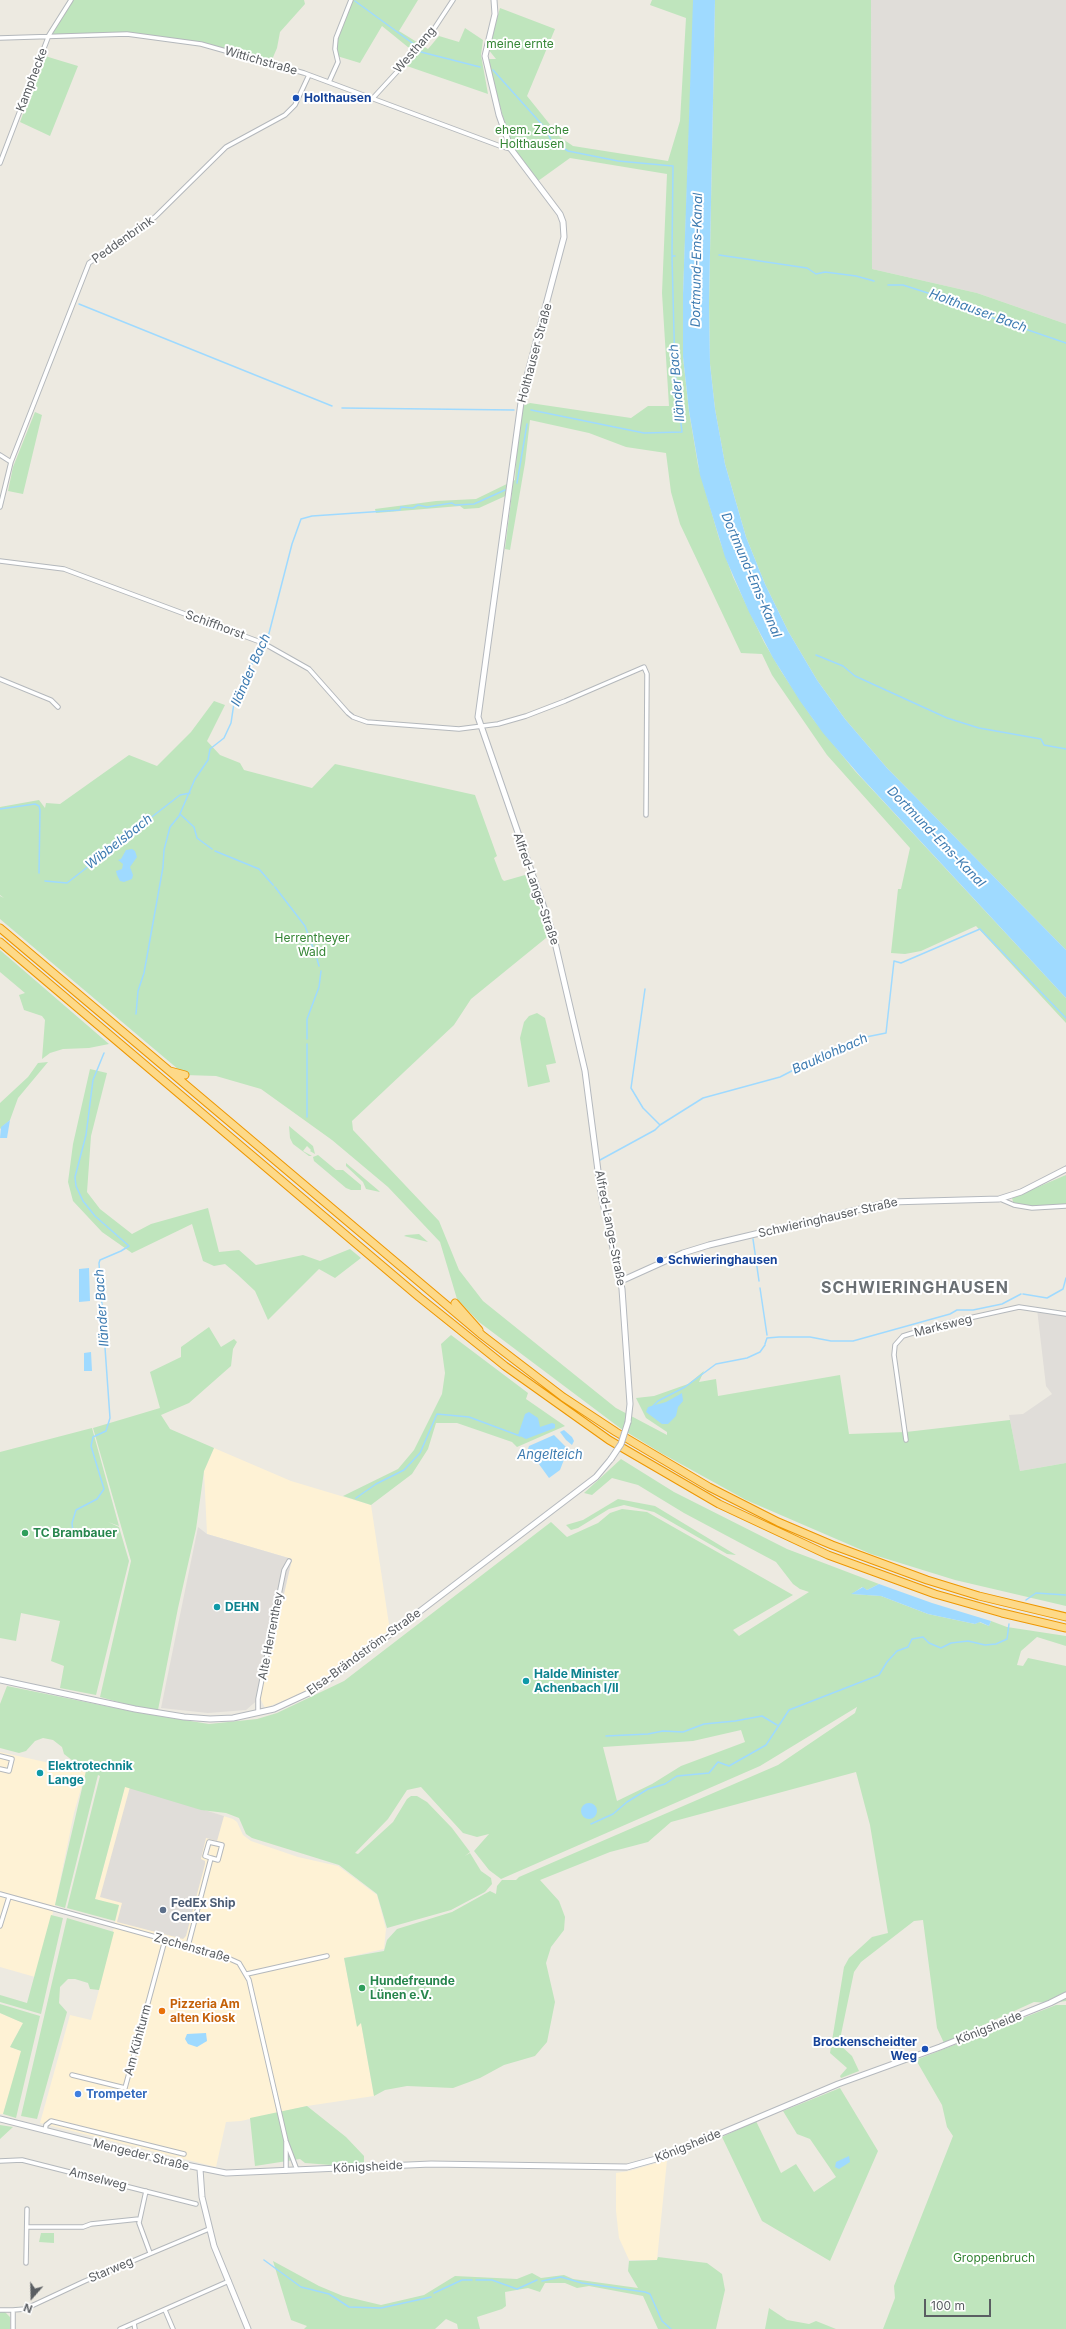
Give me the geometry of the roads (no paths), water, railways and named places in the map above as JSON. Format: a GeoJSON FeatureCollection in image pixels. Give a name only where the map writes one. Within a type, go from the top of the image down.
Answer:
{"type":"FeatureCollection","features":[{"type":"Feature","properties":{"kind":"highway"},"geometry":{"type":"LineString","coordinates":[[0,928],[166,1070],[482,1335],[563,1397],[616,1432],[684,1474],[750,1508],[811,1536],[902,1572],[979,1596],[1066,1617]]}},
{"type":"Feature","properties":{"kind":"highway"},"geometry":{"type":"LineString","coordinates":[[0,942],[419,1297],[517,1375],[609,1440],[719,1504],[828,1555],[935,1594],[1002,1613],[1066,1628]]}},
{"type":"Feature","properties":{"kind":"highway"},"geometry":{"type":"LineString","coordinates":[[166,1070],[185,1075]]}},
{"type":"Feature","properties":{"kind":"highway"},"geometry":{"type":"LineString","coordinates":[[455,1303],[473,1321],[482,1335]]}},
{"type":"Feature","properties":{"kind":"street","name":"Kamphecke"},"geometry":{"type":"LineString","coordinates":[[0,163],[49,35],[71,0]]}},
{"type":"Feature","properties":{"kind":"street"},"geometry":{"type":"LineString","coordinates":[[329,82],[338,62],[335,49],[336,38],[352,0]]}},
{"type":"Feature","properties":{"kind":"street","name":"Westhang"},"geometry":{"type":"LineString","coordinates":[[373,98],[428,38],[453,0]]}},
{"type":"Feature","properties":{"kind":"street","name":"Holthauser Straße"},"geometry":{"type":"LineString","coordinates":[[480,727],[478,717],[522,399],[564,237],[563,222],[554,204],[510,148],[491,86],[484,56],[495,14],[494,0]]}},
{"type":"Feature","properties":{"kind":"street","name":"Wittichstraße"},"geometry":{"type":"LineString","coordinates":[[0,38],[49,35],[120,34],[177,40],[264,60],[373,98],[500,146],[510,148]]}},
{"type":"Feature","properties":{"kind":"street","name":"Peddenbrink"},"geometry":{"type":"LineString","coordinates":[[0,507],[11,462],[89,262],[155,218],[226,147],[285,114],[295,105],[309,75]]}},
{"type":"Feature","properties":{"kind":"street"},"geometry":{"type":"LineString","coordinates":[[0,455],[11,462]]}},
{"type":"Feature","properties":{"kind":"street","name":"Schiffhorst"},"geometry":{"type":"LineString","coordinates":[[0,561],[71,571],[268,645],[309,669],[348,713],[359,720],[437,728],[480,727]]}},
{"type":"Feature","properties":{"kind":"street"},"geometry":{"type":"LineString","coordinates":[[480,727],[526,716],[644,667],[647,674],[646,815]]}},
{"type":"Feature","properties":{"kind":"street"},"geometry":{"type":"LineString","coordinates":[[0,679],[51,700],[58,707]]}},
{"type":"Feature","properties":{"kind":"street","name":"Alfred-Lange-Straße"},"geometry":{"type":"LineString","coordinates":[[480,727],[553,934],[587,1076],[601,1194],[621,1281],[630,1398],[628,1422],[621,1444],[611,1459]]}},
{"type":"Feature","properties":{"kind":"street"},"geometry":{"type":"LineString","coordinates":[[999,1199],[1021,1192],[1066,1169]]}},
{"type":"Feature","properties":{"kind":"street","name":"Schwieringhauser Straße"},"geometry":{"type":"LineString","coordinates":[[621,1281],[688,1251],[890,1202],[999,1199],[1014,1205],[1032,1208],[1066,1206]]}},
{"type":"Feature","properties":{"kind":"street","name":"Marksweg"},"geometry":{"type":"LineString","coordinates":[[906,1440],[894,1355],[895,1345],[903,1336],[942,1324],[1019,1307],[1066,1314]]}},
{"type":"Feature","properties":{"kind":"street","name":"Elsa-Brändström-Straße"},"geometry":{"type":"LineString","coordinates":[[0,1680],[135,1709],[184,1717],[220,1719],[258,1714],[299,1698],[333,1677],[596,1477],[611,1459]]}},
{"type":"Feature","properties":{"kind":"street","name":"Alte Herrenthey"},"geometry":{"type":"LineString","coordinates":[[258,1714],[259,1694],[284,1570],[289,1561]]}},
{"type":"Feature","properties":{"kind":"street"},"geometry":{"type":"LineString","coordinates":[[0,1756],[12,1759],[9,1772],[0,1769]]}},
{"type":"Feature","properties":{"kind":"street"},"geometry":{"type":"LineString","coordinates":[[209,1842],[222,1845],[218,1860],[211,1858],[205,1856],[209,1842]]}},
{"type":"Feature","properties":{"kind":"street"},"geometry":{"type":"LineString","coordinates":[[188,1946],[211,1858]]}},
{"type":"Feature","properties":{"kind":"street","name":"Zechenstraße"},"geometry":{"type":"LineString","coordinates":[[0,1894],[232,1958],[239,1964],[247,1974],[286,2141]]}},
{"type":"Feature","properties":{"kind":"street"},"geometry":{"type":"LineString","coordinates":[[0,1926],[8,1897]]}},
{"type":"Feature","properties":{"kind":"street","name":"Am Kühlturm"},"geometry":{"type":"LineString","coordinates":[[72,2075],[125,2088],[165,1940]]}},
{"type":"Feature","properties":{"kind":"street"},"geometry":{"type":"LineString","coordinates":[[247,1974],[327,1956]]}},
{"type":"Feature","properties":{"kind":"street","name":"Königsheide"},"geometry":{"type":"LineString","coordinates":[[285,2171],[431,2164],[602,2168],[627,2167],[646,2163],[667,2156],[838,2084],[940,2047],[1050,2004],[1066,1995]]}},
{"type":"Feature","properties":{"kind":"street","name":"Mengeder Straße"},"geometry":{"type":"LineString","coordinates":[[0,2119],[200,2169],[232,2173],[285,2171]]}},
{"type":"Feature","properties":{"kind":"street"},"geometry":{"type":"LineString","coordinates":[[45,2131],[46,2125],[51,2121],[184,2154]]}},
{"type":"Feature","properties":{"kind":"street"},"geometry":{"type":"LineString","coordinates":[[286,2141],[297,2170]]}},
{"type":"Feature","properties":{"kind":"street"},"geometry":{"type":"LineString","coordinates":[[285,2171],[286,2141]]}},
{"type":"Feature","properties":{"kind":"street","name":"Amselweg"},"geometry":{"type":"LineString","coordinates":[[0,2161],[22,2160],[196,2204]]}},
{"type":"Feature","properties":{"kind":"street"},"geometry":{"type":"LineString","coordinates":[[200,2169],[202,2197],[210,2229],[247,2329]]}},
{"type":"Feature","properties":{"kind":"street"},"geometry":{"type":"LineString","coordinates":[[146,2191],[139,2219],[140,2228],[150,2253]]}},
{"type":"Feature","properties":{"kind":"street"},"geometry":{"type":"LineString","coordinates":[[26,2263],[27,2209]]}},
{"type":"Feature","properties":{"kind":"street"},"geometry":{"type":"LineString","coordinates":[[27,2227],[83,2227],[91,2224],[139,2219]]}},
{"type":"Feature","properties":{"kind":"street","name":"Starweg"},"geometry":{"type":"LineString","coordinates":[[0,2310],[25,2309],[150,2253],[210,2229]]}},
{"type":"Feature","properties":{"kind":"street"},"geometry":{"type":"LineString","coordinates":[[120,2329],[229,2281]]}},
{"type":"Feature","properties":{"kind":"street"},"geometry":{"type":"LineString","coordinates":[[13,2310],[13,2329]]}},
{"type":"Feature","properties":{"kind":"street"},"geometry":{"type":"LineString","coordinates":[[165,2310],[173,2329]]}},
{"type":"Feature","properties":{"kind":"street"},"geometry":{"type":"LineString","coordinates":[[134,2323],[135,2329]]}},
{"type":"Feature","properties":{"kind":"water","name":"Dortmund-Ems-Kanal"},"geometry":{"type":"Polygon","coordinates":[[[693,0],[715,0],[709,303],[710,364],[715,409],[725,464],[746,537],[765,584],[788,631],[817,680],[845,719],[887,768],[1066,950],[1066,998],[861,777],[823,733],[800,701],[773,658],[749,612],[725,557],[700,475],[689,411],[683,357],[683,294],[693,0]]]}},
{"type":"Feature","properties":{"kind":"water"},"geometry":{"type":"Polygon","coordinates":[[[132,849],[135,851],[137,857],[130,867],[133,875],[132,879],[124,882],[120,881],[116,871],[122,869],[123,864],[118,860],[121,859],[126,850],[132,849]]]}},
{"type":"Feature","properties":{"kind":"water"},"geometry":{"type":"Polygon","coordinates":[[[10,1120],[7,1138],[0,1138],[1,1127],[10,1120]]]}},
{"type":"Feature","properties":{"kind":"water"},"geometry":{"type":"Polygon","coordinates":[[[89,1268],[90,1301],[79,1302],[79,1269],[89,1268]]]}},
{"type":"Feature","properties":{"kind":"water"},"geometry":{"type":"Polygon","coordinates":[[[91,1352],[92,1371],[84,1371],[84,1353],[91,1352]]]}},
{"type":"Feature","properties":{"kind":"water"},"geometry":{"type":"Polygon","coordinates":[[[682,1393],[683,1401],[678,1407],[676,1416],[668,1424],[662,1424],[646,1412],[648,1407],[666,1402],[682,1393]]]}},
{"type":"Feature","properties":{"kind":"water"},"geometry":{"type":"Polygon","coordinates":[[[529,1412],[538,1418],[540,1427],[552,1423],[555,1424],[555,1428],[526,1439],[518,1435],[525,1414],[529,1412]]]}},
{"type":"Feature","properties":{"kind":"water"},"geometry":{"type":"Polygon","coordinates":[[[564,1430],[572,1437],[574,1441],[572,1445],[560,1432],[564,1430]]]}},
{"type":"Feature","properties":{"kind":"water","name":"Angelteich"},"geometry":{"type":"Polygon","coordinates":[[[554,1435],[566,1447],[565,1457],[560,1470],[549,1478],[528,1449],[529,1446],[554,1435]]]}},
{"type":"Feature","properties":{"kind":"water"},"geometry":{"type":"Polygon","coordinates":[[[879,1584],[932,1603],[991,1621],[989,1626],[980,1622],[975,1624],[928,1614],[881,1596],[851,1594],[863,1587],[867,1590],[879,1584]]]}},
{"type":"Feature","properties":{"kind":"water"},"geometry":{"type":"Polygon","coordinates":[[[589,1803],[595,1805],[597,1811],[595,1817],[589,1819],[583,1817],[581,1811],[583,1805],[589,1803]]]}},
{"type":"Feature","properties":{"kind":"water"},"geometry":{"type":"Polygon","coordinates":[[[206,2033],[207,2041],[197,2047],[188,2044],[185,2039],[187,2034],[206,2033]]]}},
{"type":"Feature","properties":{"kind":"water"},"geometry":{"type":"Polygon","coordinates":[[[849,2156],[850,2162],[839,2169],[835,2167],[836,2162],[849,2156]]]}},
{"type":"Feature","properties":{"kind":"waterway","name":"Holthauser Bach"},"geometry":{"type":"LineString","coordinates":[[355,1],[415,45]]}},
{"type":"Feature","properties":{"kind":"waterway","name":"Holthauser Bach"},"geometry":{"type":"LineString","coordinates":[[421,52],[480,67]]}},
{"type":"Feature","properties":{"kind":"waterway","name":"Holthauser Bach"},"geometry":{"type":"LineString","coordinates":[[493,70],[546,129],[551,140],[568,151],[618,161],[673,166],[672,255]]}},
{"type":"Feature","properties":{"kind":"waterway","name":"Holthauser Bach"},"geometry":{"type":"LineString","coordinates":[[719,255],[807,268],[816,274],[825,272],[856,276],[874,281]]}},
{"type":"Feature","properties":{"kind":"waterway","name":"Iländer Bach"},"geometry":{"type":"LineString","coordinates":[[531,410],[644,433],[682,432],[675,372],[672,256],[675,256]]}},
{"type":"Feature","properties":{"kind":"waterway","name":"Holthauser Bach"},"geometry":{"type":"LineString","coordinates":[[888,285],[903,285],[934,295],[970,310],[1066,343]]}},
{"type":"Feature","properties":{"kind":"waterway"},"geometry":{"type":"LineString","coordinates":[[79,304],[332,406]]}},
{"type":"Feature","properties":{"kind":"waterway"},"geometry":{"type":"LineString","coordinates":[[342,408],[514,410]]}},
{"type":"Feature","properties":{"kind":"waterway","name":"Iländer Bach"},"geometry":{"type":"LineString","coordinates":[[517,483],[527,424]]}},
{"type":"Feature","properties":{"kind":"waterway","name":"Iländer Bach"},"geometry":{"type":"LineString","coordinates":[[136,1014],[138,991],[144,973],[163,867],[164,850],[170,827],[179,816],[195,779],[208,760],[210,749],[224,738],[231,723],[234,703],[250,667],[267,641],[292,544],[301,519],[312,516],[400,510],[401,507],[413,508],[418,505],[427,507],[452,503],[455,505],[474,504],[505,490]]}},
{"type":"Feature","properties":{"kind":"waterway"},"geometry":{"type":"LineString","coordinates":[[816,655],[843,666],[855,676],[947,718],[979,728],[1041,739],[1044,745],[1066,749]]}},
{"type":"Feature","properties":{"kind":"waterway","name":"Wibbelsbach"},"geometry":{"type":"LineString","coordinates":[[45,881],[67,883],[180,795],[190,793]]}},
{"type":"Feature","properties":{"kind":"waterway","name":"Wibbelsbach"},"geometry":{"type":"LineString","coordinates":[[0,809],[35,804],[39,806],[39,873]]}},
{"type":"Feature","properties":{"kind":"waterway"},"geometry":{"type":"LineString","coordinates":[[180,814],[194,827],[197,838],[212,849]]}},
{"type":"Feature","properties":{"kind":"waterway"},"geometry":{"type":"LineString","coordinates":[[215,851],[259,869],[273,885]]}},
{"type":"Feature","properties":{"kind":"waterway"},"geometry":{"type":"LineString","coordinates":[[275,887],[305,926],[316,956]]}},
{"type":"Feature","properties":{"kind":"waterway","name":"Bauklohbach"},"geometry":{"type":"LineString","coordinates":[[600,1160],[655,1130],[660,1125],[703,1098],[780,1077],[817,1058],[836,1053],[866,1037],[886,1033],[894,961],[901,963],[980,929],[1066,1018]]}},
{"type":"Feature","properties":{"kind":"waterway"},"geometry":{"type":"LineString","coordinates":[[317,959],[319,966]]}},
{"type":"Feature","properties":{"kind":"waterway"},"geometry":{"type":"LineString","coordinates":[[307,1039],[307,1019],[319,987],[321,971]]}},
{"type":"Feature","properties":{"kind":"waterway"},"geometry":{"type":"LineString","coordinates":[[645,989],[631,1088],[643,1108],[660,1125]]}},
{"type":"Feature","properties":{"kind":"waterway"},"geometry":{"type":"LineString","coordinates":[[307,1044],[307,1117]]}},
{"type":"Feature","properties":{"kind":"waterway","name":"Iländer Bach"},"geometry":{"type":"LineString","coordinates":[[73,1532],[72,1523],[76,1510],[97,1499],[104,1489],[91,1446],[93,1437],[106,1431],[110,1418],[99,1263],[100,1260],[129,1246],[95,1216],[83,1201],[76,1186],[75,1177],[86,1135],[93,1080],[104,1053]]}},
{"type":"Feature","properties":{"kind":"waterway"},"geometry":{"type":"LineString","coordinates":[[753,1239],[759,1281]]}},
{"type":"Feature","properties":{"kind":"waterway"},"geometry":{"type":"LineString","coordinates":[[1023,1294],[1047,1298],[1063,1289],[1066,1278]]}},
{"type":"Feature","properties":{"kind":"waterway"},"geometry":{"type":"LineString","coordinates":[[760,1288],[767,1335]]}},
{"type":"Feature","properties":{"kind":"waterway"},"geometry":{"type":"LineString","coordinates":[[765,1344],[767,1338],[779,1337],[810,1337],[831,1341],[853,1341],[950,1314],[957,1310],[973,1310],[1002,1304],[1021,1294]]}},
{"type":"Feature","properties":{"kind":"waterway"},"geometry":{"type":"LineString","coordinates":[[652,1407],[658,1401],[685,1387],[716,1364],[747,1358],[760,1352],[765,1345]]}},
{"type":"Feature","properties":{"kind":"waterway"},"geometry":{"type":"LineString","coordinates":[[356,1498],[376,1484],[404,1470],[420,1453],[437,1414],[469,1417],[520,1436]]}},
{"type":"Feature","properties":{"kind":"waterway"},"geometry":{"type":"LineString","coordinates":[[1026,1600],[1036,1593],[1066,1595]]}},
{"type":"Feature","properties":{"kind":"waterway"},"geometry":{"type":"LineString","coordinates":[[591,1824],[613,1814],[627,1802],[648,1789],[665,1784],[677,1776],[709,1773],[718,1762],[729,1766],[766,1745],[789,1710],[879,1675],[887,1662],[897,1651],[908,1647],[912,1639],[923,1637],[929,1643],[941,1648],[951,1643],[968,1641],[985,1645],[996,1644],[1007,1639],[1009,1624]]}},
{"type":"Feature","properties":{"kind":"waterway"},"geometry":{"type":"LineString","coordinates":[[606,1736],[648,1734],[663,1731],[683,1732],[704,1724],[735,1721],[762,1716],[777,1725]]}},
{"type":"Feature","properties":{"kind":"waterway"},"geometry":{"type":"LineString","coordinates":[[264,2260],[301,2287],[329,2294],[349,2307],[381,2308],[431,2297]]}},
{"type":"Feature","properties":{"kind":"waterway"},"geometry":{"type":"LineString","coordinates":[[542,2281],[561,2277],[582,2283],[645,2292],[650,2294],[662,2321],[671,2329]]}},
{"type":"Feature","properties":{"kind":"waterway"},"geometry":{"type":"LineString","coordinates":[[434,2293],[462,2280],[472,2280]]}},
{"type":"Feature","properties":{"kind":"waterway"},"geometry":{"type":"LineString","coordinates":[[476,2280],[492,2280],[517,2289],[537,2280]]}},
{"type":"Feature","properties":{"kind":"place","name":"Holthausen"},"geometry":{"type":"Point","coordinates":[296,98]}},
{"type":"Feature","properties":{"kind":"place","name":"Schwieringhausen"},"geometry":{"type":"Point","coordinates":[660,1260]}},
{"type":"Feature","properties":{"kind":"place","name":"TC Brambauer"},"geometry":{"type":"Point","coordinates":[25,1533]}},
{"type":"Feature","properties":{"kind":"place","name":"DEHN"},"geometry":{"type":"Point","coordinates":[217,1607]}},
{"type":"Feature","properties":{"kind":"place","name":"Halde Minister Achenbach I/II"},"geometry":{"type":"Point","coordinates":[526,1681]}},
{"type":"Feature","properties":{"kind":"place","name":"Elektrotechnik Lange"},"geometry":{"type":"Point","coordinates":[40,1773]}},
{"type":"Feature","properties":{"kind":"place","name":"FedEx Ship Center"},"geometry":{"type":"Point","coordinates":[163,1910]}},
{"type":"Feature","properties":{"kind":"place","name":"Hundefreunde Lünen e.V."},"geometry":{"type":"Point","coordinates":[362,1988]}},
{"type":"Feature","properties":{"kind":"place","name":"Pizzeria Am alten Kiosk"},"geometry":{"type":"Point","coordinates":[162,2011]}},
{"type":"Feature","properties":{"kind":"place","name":"Brockenscheidter Weg"},"geometry":{"type":"Point","coordinates":[925,2049]}},
{"type":"Feature","properties":{"kind":"place","name":"Trompeter"},"geometry":{"type":"Point","coordinates":[78,2094]}},
{"type":"Feature","properties":{"kind":"district","name":"SCHWIERINGHAUSEN"},"geometry":{"type":"Point","coordinates":[915,1288]}},
{"type":"Feature","properties":{"kind":"park label","name":"meine ernte"},"geometry":{"type":"Point","coordinates":[520,44]}},
{"type":"Feature","properties":{"kind":"park label","name":"ehem. Zeche Holthausen"},"geometry":{"type":"Point","coordinates":[532,137]}},
{"type":"Feature","properties":{"kind":"park label","name":"Herrentheyer Wald"},"geometry":{"type":"Point","coordinates":[312,945]}},
{"type":"Feature","properties":{"kind":"park label","name":"Groppenbruch"},"geometry":{"type":"Point","coordinates":[994,2258]}}]}
